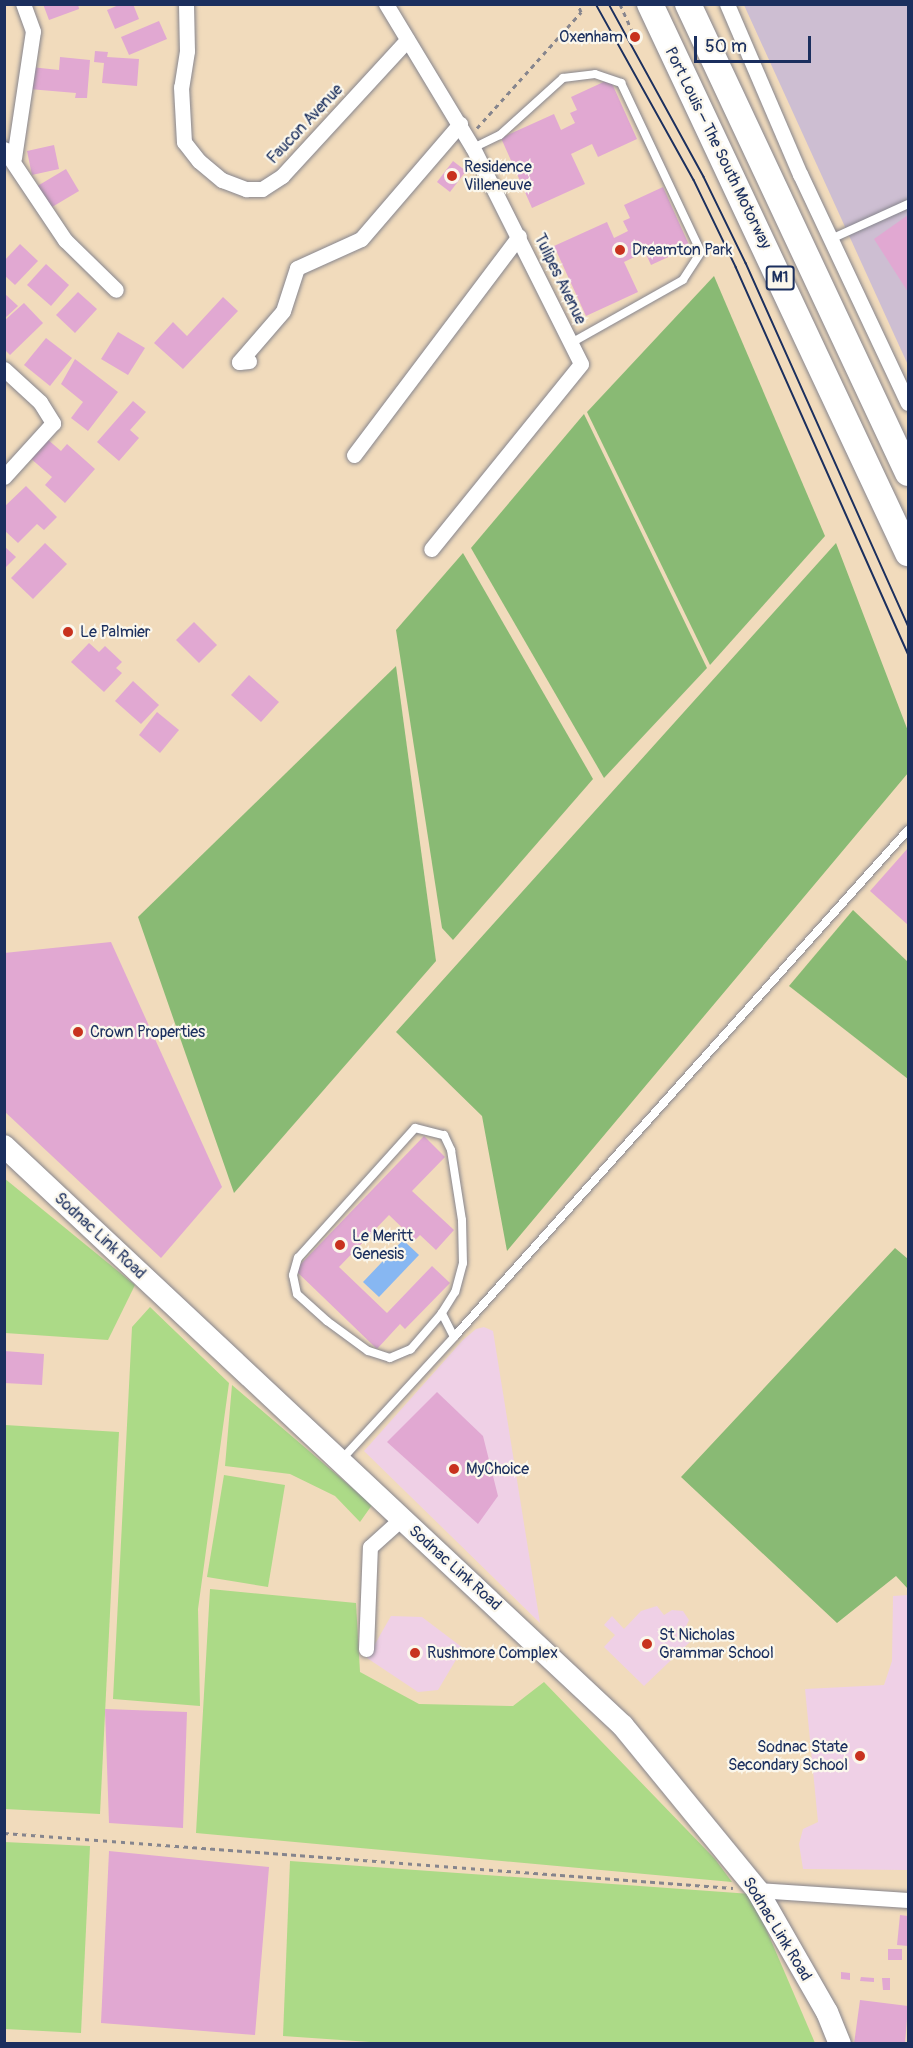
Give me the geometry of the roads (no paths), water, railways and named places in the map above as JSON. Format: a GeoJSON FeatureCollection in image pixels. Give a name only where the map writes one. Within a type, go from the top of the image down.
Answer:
{"type":"FeatureCollection","features":[{"type":"Feature","properties":{"kind":"highway","name":"Port Louis – The South Motorway"},"geometry":{"type":"LineString","coordinates":[[650,4],[909,553]]}},
{"type":"Feature","properties":{"kind":"highway","name":"Port Louis – The South Motorway"},"geometry":{"type":"LineString","coordinates":[[688,4],[909,473]]}},
{"type":"Feature","properties":{"kind":"main road","name":"Sodnac Link Road"},"geometry":{"type":"LineString","coordinates":[[4,1146],[401,1519],[531,1636],[623,1726],[757,1890],[826,2012],[840,2043]]}},
{"type":"Feature","properties":{"kind":"street"},"geometry":{"type":"LineString","coordinates":[[23,4],[33,31],[9,154],[65,240],[116,290]]}},
{"type":"Feature","properties":{"kind":"street","name":"Faucon Avenue"},"geometry":{"type":"LineString","coordinates":[[186,4],[187,51],[182,87],[184,142],[198,161],[222,180],[246,189],[262,189],[282,176],[407,40]]}},
{"type":"Feature","properties":{"kind":"street","name":"Tulipes Avenue"},"geometry":{"type":"LineString","coordinates":[[386,4],[460,124],[519,236],[581,364],[431,549]]}},
{"type":"Feature","properties":{"kind":"street"},"geometry":{"type":"LineString","coordinates":[[727,4],[831,239],[909,403]]}},
{"type":"Feature","properties":{"kind":"street"},"geometry":{"type":"LineString","coordinates":[[249,361],[239,362],[283,311],[297,268],[362,239],[460,124]]}},
{"type":"Feature","properties":{"kind":"street"},"geometry":{"type":"LineString","coordinates":[[354,455],[519,236]]}},
{"type":"Feature","properties":{"kind":"street"},"geometry":{"type":"LineString","coordinates":[[4,369],[40,402],[53,423],[4,477]]}},
{"type":"Feature","properties":{"kind":"street"},"geometry":{"type":"LineString","coordinates":[[366,1649],[370,1547],[401,1519]]}},
{"type":"Feature","properties":{"kind":"street"},"geometry":{"type":"LineString","coordinates":[[757,1890],[909,1900]]}},
{"type":"Feature","properties":{"kind":"lane"},"geometry":{"type":"LineString","coordinates":[[470,143],[500,135],[563,78],[595,74],[621,83],[701,252],[683,280],[571,342]]}},
{"type":"Feature","properties":{"kind":"lane"},"geometry":{"type":"LineString","coordinates":[[831,239],[909,204]]}},
{"type":"Feature","properties":{"kind":"lane"},"geometry":{"type":"LineString","coordinates":[[339,1461],[454,1337],[909,830]]}},
{"type":"Feature","properties":{"kind":"lane"},"geometry":{"type":"LineString","coordinates":[[415,1128],[444,1134],[451,1150],[457,1185],[463,1263],[455,1292],[442,1313],[411,1349],[390,1358],[368,1351],[327,1320],[297,1294],[293,1275],[298,1258],[415,1128]]}},
{"type":"Feature","properties":{"kind":"lane"},"geometry":{"type":"LineString","coordinates":[[442,1313],[454,1337]]}},
{"type":"Feature","properties":{"kind":"water"},"geometry":{"type":"Polygon","coordinates":[[[403,1240],[419,1255],[379,1297],[363,1282],[403,1240]]]}},
{"type":"Feature","properties":{"kind":"tram line"},"geometry":{"type":"LineString","coordinates":[[596,4],[694,180],[736,267],[908,653]]}},
{"type":"Feature","properties":{"kind":"tram line"},"geometry":{"type":"LineString","coordinates":[[609,4],[704,177],[746,263],[908,625]]}},
{"type":"Feature","properties":{"kind":"place","name":"Oxenham"},"geometry":{"type":"Point","coordinates":[635,37]}},
{"type":"Feature","properties":{"kind":"place","name":"Residence Villeneuve"},"geometry":{"type":"Point","coordinates":[452,176]}},
{"type":"Feature","properties":{"kind":"place","name":"Dreamton Park"},"geometry":{"type":"Point","coordinates":[620,250]}},
{"type":"Feature","properties":{"kind":"place","name":"Le Palmier"},"geometry":{"type":"Point","coordinates":[68,632]}},
{"type":"Feature","properties":{"kind":"place","name":"Crown Properties"},"geometry":{"type":"Point","coordinates":[78,1032]}},
{"type":"Feature","properties":{"kind":"place","name":"Le Meritt Genesis"},"geometry":{"type":"Point","coordinates":[340,1245]}},
{"type":"Feature","properties":{"kind":"place","name":"MyChoice"},"geometry":{"type":"Point","coordinates":[454,1469]}},
{"type":"Feature","properties":{"kind":"place","name":"St Nicholas Grammar School"},"geometry":{"type":"Point","coordinates":[647,1644]}},
{"type":"Feature","properties":{"kind":"place","name":"Rushmore Complex"},"geometry":{"type":"Point","coordinates":[415,1653]}},
{"type":"Feature","properties":{"kind":"place","name":"Sodnac State Secondary School"},"geometry":{"type":"Point","coordinates":[860,1756]}}]}
